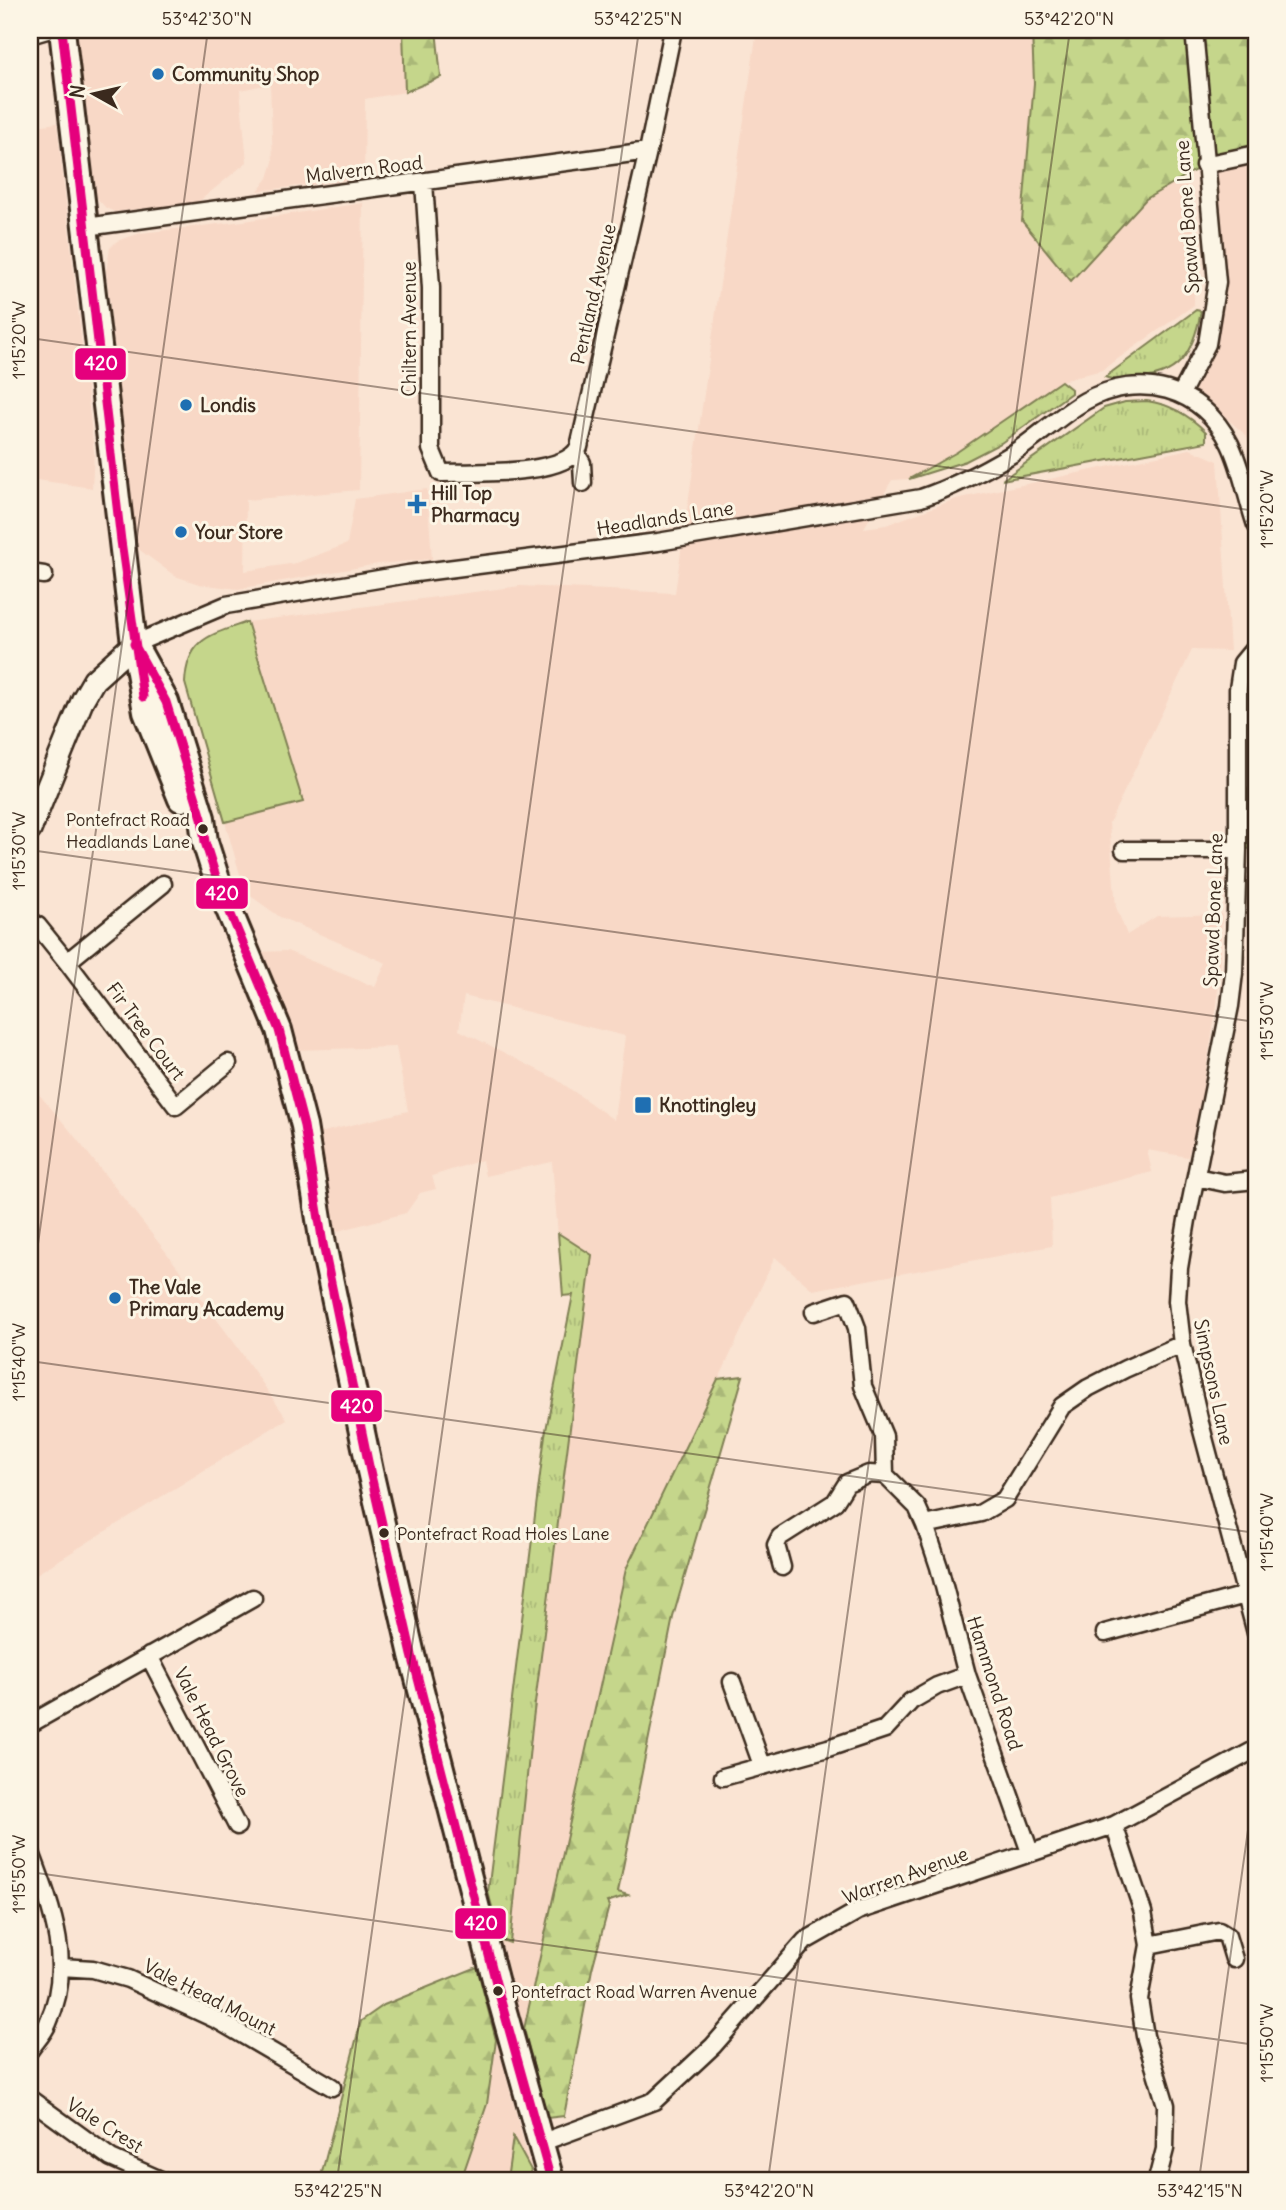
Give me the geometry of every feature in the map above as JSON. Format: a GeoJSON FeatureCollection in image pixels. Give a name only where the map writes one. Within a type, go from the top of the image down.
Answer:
{"type":"FeatureCollection","features":[{"type":"Feature","properties":{"kind":"main road"},"geometry":{"type":"LineString","coordinates":[[62,30],[134,645],[166,702],[202,818],[205,842],[219,886],[279,1030],[304,1126],[323,1244],[370,1471],[412,1655],[528,2105],[551,2180]]}},
{"type":"Feature","properties":{"kind":"main road"},"geometry":{"type":"LineString","coordinates":[[30,830],[83,699],[94,680],[134,645]]}},
{"type":"Feature","properties":{"kind":"street"},"geometry":{"type":"LineString","coordinates":[[30,35],[47,30]]}},
{"type":"Feature","properties":{"kind":"street","name":"Pentland Avenue"},"geometry":{"type":"LineString","coordinates":[[578,450],[648,151],[673,30]]}},
{"type":"Feature","properties":{"kind":"street","name":"Spawd Bone Lane"},"geometry":{"type":"LineString","coordinates":[[1181,394],[1207,344],[1217,282],[1194,30]]}},
{"type":"Feature","properties":{"kind":"street","name":"Malvern Road"},"geometry":{"type":"LineString","coordinates":[[86,227],[648,151]]}},
{"type":"Feature","properties":{"kind":"street"},"geometry":{"type":"LineString","coordinates":[[1205,165],[1256,154]]}},
{"type":"Feature","properties":{"kind":"street","name":"Chiltern Avenue"},"geometry":{"type":"LineString","coordinates":[[425,182],[431,288],[431,449],[441,472],[497,471],[545,466],[571,458],[578,450]]}},
{"type":"Feature","properties":{"kind":"street","name":"Headlands Lane"},"geometry":{"type":"LineString","coordinates":[[134,645],[226,605],[408,574],[659,542],[912,500],[943,491],[988,468],[1089,399],[1116,388],[1157,386],[1181,394]]}},
{"type":"Feature","properties":{"kind":"street"},"geometry":{"type":"LineString","coordinates":[[1181,394],[1210,418],[1229,443],[1256,525]]}},
{"type":"Feature","properties":{"kind":"street"},"geometry":{"type":"LineString","coordinates":[[578,450],[583,483]]}},
{"type":"Feature","properties":{"kind":"street","name":"Spawd Bone Lane"},"geometry":{"type":"LineString","coordinates":[[1196,1177],[1230,1006],[1234,973],[1239,678],[1245,658],[1256,646]]}},
{"type":"Feature","properties":{"kind":"street"},"geometry":{"type":"LineString","coordinates":[[1124,850],[1237,850]]}},
{"type":"Feature","properties":{"kind":"street"},"geometry":{"type":"LineString","coordinates":[[67,962],[163,884]]}},
{"type":"Feature","properties":{"kind":"street","name":"Fir Tree Court"},"geometry":{"type":"LineString","coordinates":[[30,921],[38,926],[67,962],[176,1106],[228,1063]]}},
{"type":"Feature","properties":{"kind":"street"},"geometry":{"type":"LineString","coordinates":[[1196,1177],[1226,1183],[1256,1180]]}},
{"type":"Feature","properties":{"kind":"street","name":"Simpsons Lane"},"geometry":{"type":"LineString","coordinates":[[1196,1177],[1179,1268],[1177,1301],[1182,1344],[1245,1595],[1254,1613],[1256,1633]]}},
{"type":"Feature","properties":{"kind":"street"},"geometry":{"type":"LineString","coordinates":[[782,1567],[776,1545],[780,1537],[835,1502],[847,1483],[869,1474],[885,1475],[884,1436],[863,1386],[857,1328],[848,1301],[814,1312]]}},
{"type":"Feature","properties":{"kind":"street"},"geometry":{"type":"LineString","coordinates":[[925,1525],[981,1513],[1005,1499],[1062,1406],[1125,1368],[1182,1344]]}},
{"type":"Feature","properties":{"kind":"street","name":"Hammond Road"},"geometry":{"type":"LineString","coordinates":[[885,1475],[917,1507],[925,1525],[939,1567],[967,1675],[1030,1852]]}},
{"type":"Feature","properties":{"kind":"street"},"geometry":{"type":"LineString","coordinates":[[1105,1633],[1245,1595]]}},
{"type":"Feature","properties":{"kind":"street","name":"Vale Head Grove"},"geometry":{"type":"LineString","coordinates":[[30,1724],[253,1598]]}},
{"type":"Feature","properties":{"kind":"street","name":"Vale Head Grove"},"geometry":{"type":"LineString","coordinates":[[149,1656],[237,1826]]}},
{"type":"Feature","properties":{"kind":"street"},"geometry":{"type":"LineString","coordinates":[[723,1777],[885,1729],[911,1701],[937,1686],[967,1675]]}},
{"type":"Feature","properties":{"kind":"street"},"geometry":{"type":"LineString","coordinates":[[732,1682],[762,1765]]}},
{"type":"Feature","properties":{"kind":"street","name":"Warren Avenue"},"geometry":{"type":"LineString","coordinates":[[540,2143],[654,2101],[688,2073],[805,1941],[858,1911],[1114,1825],[1256,1749]]}},
{"type":"Feature","properties":{"kind":"street"},"geometry":{"type":"LineString","coordinates":[[1114,1825],[1143,1912],[1149,1945],[1139,1999],[1145,2036],[1166,2105],[1166,2149],[1157,2180]]}},
{"type":"Feature","properties":{"kind":"street"},"geometry":{"type":"LineString","coordinates":[[30,1850],[50,1905],[59,1943],[61,1967],[60,1988],[48,2024],[30,2050]]}},
{"type":"Feature","properties":{"kind":"street"},"geometry":{"type":"LineString","coordinates":[[1149,1945],[1219,1931],[1227,1936],[1234,1959]]}},
{"type":"Feature","properties":{"kind":"street","name":"Vale Head Mount"},"geometry":{"type":"LineString","coordinates":[[61,1967],[93,1969],[128,1979],[219,2021],[332,2087]]}},
{"type":"Feature","properties":{"kind":"street","name":"Vale Crest"},"geometry":{"type":"LineString","coordinates":[[30,2099],[111,2158],[161,2180]]}},
{"type":"Feature","properties":{"kind":"shaded area"},"geometry":{"type":"Polygon","coordinates":[[[73,30],[403,30],[405,92],[365,99],[364,178],[258,191],[268,178],[273,162],[270,84],[240,90],[247,162],[197,203],[115,212],[106,208],[95,196],[73,30]]]}},
{"type":"Feature","properties":{"kind":"shaded area"},"geometry":{"type":"Polygon","coordinates":[[[757,30],[1032,30],[1034,83],[1071,281],[1146,199],[1181,179],[1190,188],[1195,247],[1194,305],[1102,370],[1061,381],[957,452],[909,479],[892,480],[864,528],[886,525],[956,499],[1190,449],[1218,461],[1230,651],[1192,650],[1109,823],[1116,907],[1127,935],[1157,916],[1222,914],[1217,1005],[1197,1122],[1188,1157],[1147,1150],[1152,1172],[1050,1198],[1052,1246],[813,1290],[775,1257],[719,1379],[743,1376],[673,1617],[618,1892],[628,1895],[607,1902],[609,1906],[592,1969],[564,2116],[547,2118],[488,1892],[545,1435],[573,1295],[563,1296],[552,1162],[485,1176],[482,1160],[432,1176],[436,1189],[420,1193],[406,1213],[334,1232],[315,1134],[408,1111],[396,1047],[294,1050],[258,952],[287,951],[375,987],[386,963],[280,917],[245,892],[225,822],[303,802],[247,622],[520,586],[675,593],[757,30]],[[464,996],[459,1030],[556,1079],[614,1120],[625,1036],[464,996]]]}},
{"type":"Feature","properties":{"kind":"shaded area"},"geometry":{"type":"Polygon","coordinates":[[[57,123],[94,452],[92,488],[30,479],[30,127],[57,123]]]}},
{"type":"Feature","properties":{"kind":"shaded area"},"geometry":{"type":"Polygon","coordinates":[[[1256,154],[1256,458],[1246,435],[1187,385],[1213,310],[1204,165],[1256,154]]]}},
{"type":"Feature","properties":{"kind":"shaded area"},"geometry":{"type":"Polygon","coordinates":[[[363,203],[359,490],[246,500],[245,571],[296,563],[347,544],[355,499],[427,489],[432,559],[378,564],[238,589],[199,584],[175,576],[137,548],[106,271],[110,248],[117,241],[141,233],[363,203]]]}},
{"type":"Feature","properties":{"kind":"shaded area","name":"The Vale Primary Academy"},"geometry":{"type":"Polygon","coordinates":[[[30,1084],[166,1252],[236,1345],[287,1419],[30,1578],[30,1084]]]}},
{"type":"Feature","properties":{"kind":"shaded area"},"geometry":{"type":"Polygon","coordinates":[[[477,1967],[531,2170],[527,2180],[445,2180],[477,1967]]]}},
{"type":"Feature","properties":{"kind":"green space"},"geometry":{"type":"Polygon","coordinates":[[[403,30],[436,30],[441,77],[405,92],[403,30]]]}},
{"type":"Feature","properties":{"kind":"green space"},"geometry":{"type":"Polygon","coordinates":[[[1032,30],[1256,30],[1256,154],[1204,165],[1146,199],[1071,281],[1022,221],[1034,83],[1032,30]]]}},
{"type":"Feature","properties":{"kind":"green space"},"geometry":{"type":"Polygon","coordinates":[[[1196,310],[1201,311],[1193,340],[1181,361],[1172,368],[1148,378],[1118,380],[1105,377],[1196,310]]]}},
{"type":"Feature","properties":{"kind":"green space"},"geometry":{"type":"Polygon","coordinates":[[[1061,381],[1071,389],[1071,393],[1001,443],[966,461],[909,479],[957,452],[1061,381]]]}},
{"type":"Feature","properties":{"kind":"green space"},"geometry":{"type":"Polygon","coordinates":[[[1147,401],[1171,408],[1193,421],[1206,432],[1206,442],[1002,480],[1104,408],[1125,402],[1147,401]]]}},
{"type":"Feature","properties":{"kind":"green space"},"geometry":{"type":"Polygon","coordinates":[[[247,622],[303,802],[225,822],[185,683],[190,656],[203,640],[247,622]]]}},
{"type":"Feature","properties":{"kind":"green space"},"geometry":{"type":"Polygon","coordinates":[[[1256,782],[1256,848],[1246,849],[1248,790],[1256,782]]]}},
{"type":"Feature","properties":{"kind":"green space"},"geometry":{"type":"Polygon","coordinates":[[[558,1233],[592,1255],[532,1727],[510,1943],[501,1940],[488,1892],[545,1435],[573,1295],[563,1296],[558,1233]]]}},
{"type":"Feature","properties":{"kind":"green space"},"geometry":{"type":"Polygon","coordinates":[[[743,1376],[673,1617],[618,1892],[628,1895],[607,1902],[609,1906],[592,1969],[564,2116],[547,2118],[524,2029],[626,1569],[718,1379],[743,1376]]]}},
{"type":"Feature","properties":{"kind":"green space"},"geometry":{"type":"Polygon","coordinates":[[[477,1967],[496,2040],[487,2104],[461,2180],[320,2180],[361,2021],[384,2005],[477,1967]]]}},
{"type":"Feature","properties":{"kind":"green space"},"geometry":{"type":"Polygon","coordinates":[[[513,2137],[531,2170],[527,2180],[507,2180],[513,2137]]]}},
{"type":"Feature","properties":{"kind":"transit line","name":"420"},"geometry":{"type":"LineString","coordinates":[[62,30],[121,541],[143,697]]}},
{"type":"Feature","properties":{"kind":"transit line","name":"420"},"geometry":{"type":"LineString","coordinates":[[134,644],[166,702],[202,818],[205,842],[219,886],[279,1030],[304,1126],[323,1244],[370,1471],[412,1655],[496,1983],[551,2180]]}},
{"type":"Feature","properties":{"kind":"place","name":"Community Shop"},"geometry":{"type":"Point","coordinates":[158,74]}},
{"type":"Feature","properties":{"kind":"place","name":"Londis"},"geometry":{"type":"Point","coordinates":[186,405]}},
{"type":"Feature","properties":{"kind":"place","name":"Hill Top Pharmacy"},"geometry":{"type":"Point","coordinates":[417,504]}},
{"type":"Feature","properties":{"kind":"place","name":"Your Store"},"geometry":{"type":"Point","coordinates":[181,532]}},
{"type":"Feature","properties":{"kind":"place","name":"Pontefract Road Headlands Lane"},"geometry":{"type":"Point","coordinates":[203,829]}},
{"type":"Feature","properties":{"kind":"place","name":"Knottingley"},"geometry":{"type":"Point","coordinates":[643,1105]}},
{"type":"Feature","properties":{"kind":"place","name":"The Vale Primary Academy"},"geometry":{"type":"Point","coordinates":[115,1298]}},
{"type":"Feature","properties":{"kind":"place","name":"Pontefract Road Holes Lane"},"geometry":{"type":"Point","coordinates":[384,1533]}},
{"type":"Feature","properties":{"kind":"place","name":"Pontefract Road Warren Avenue"},"geometry":{"type":"Point","coordinates":[498,1991]}}]}
